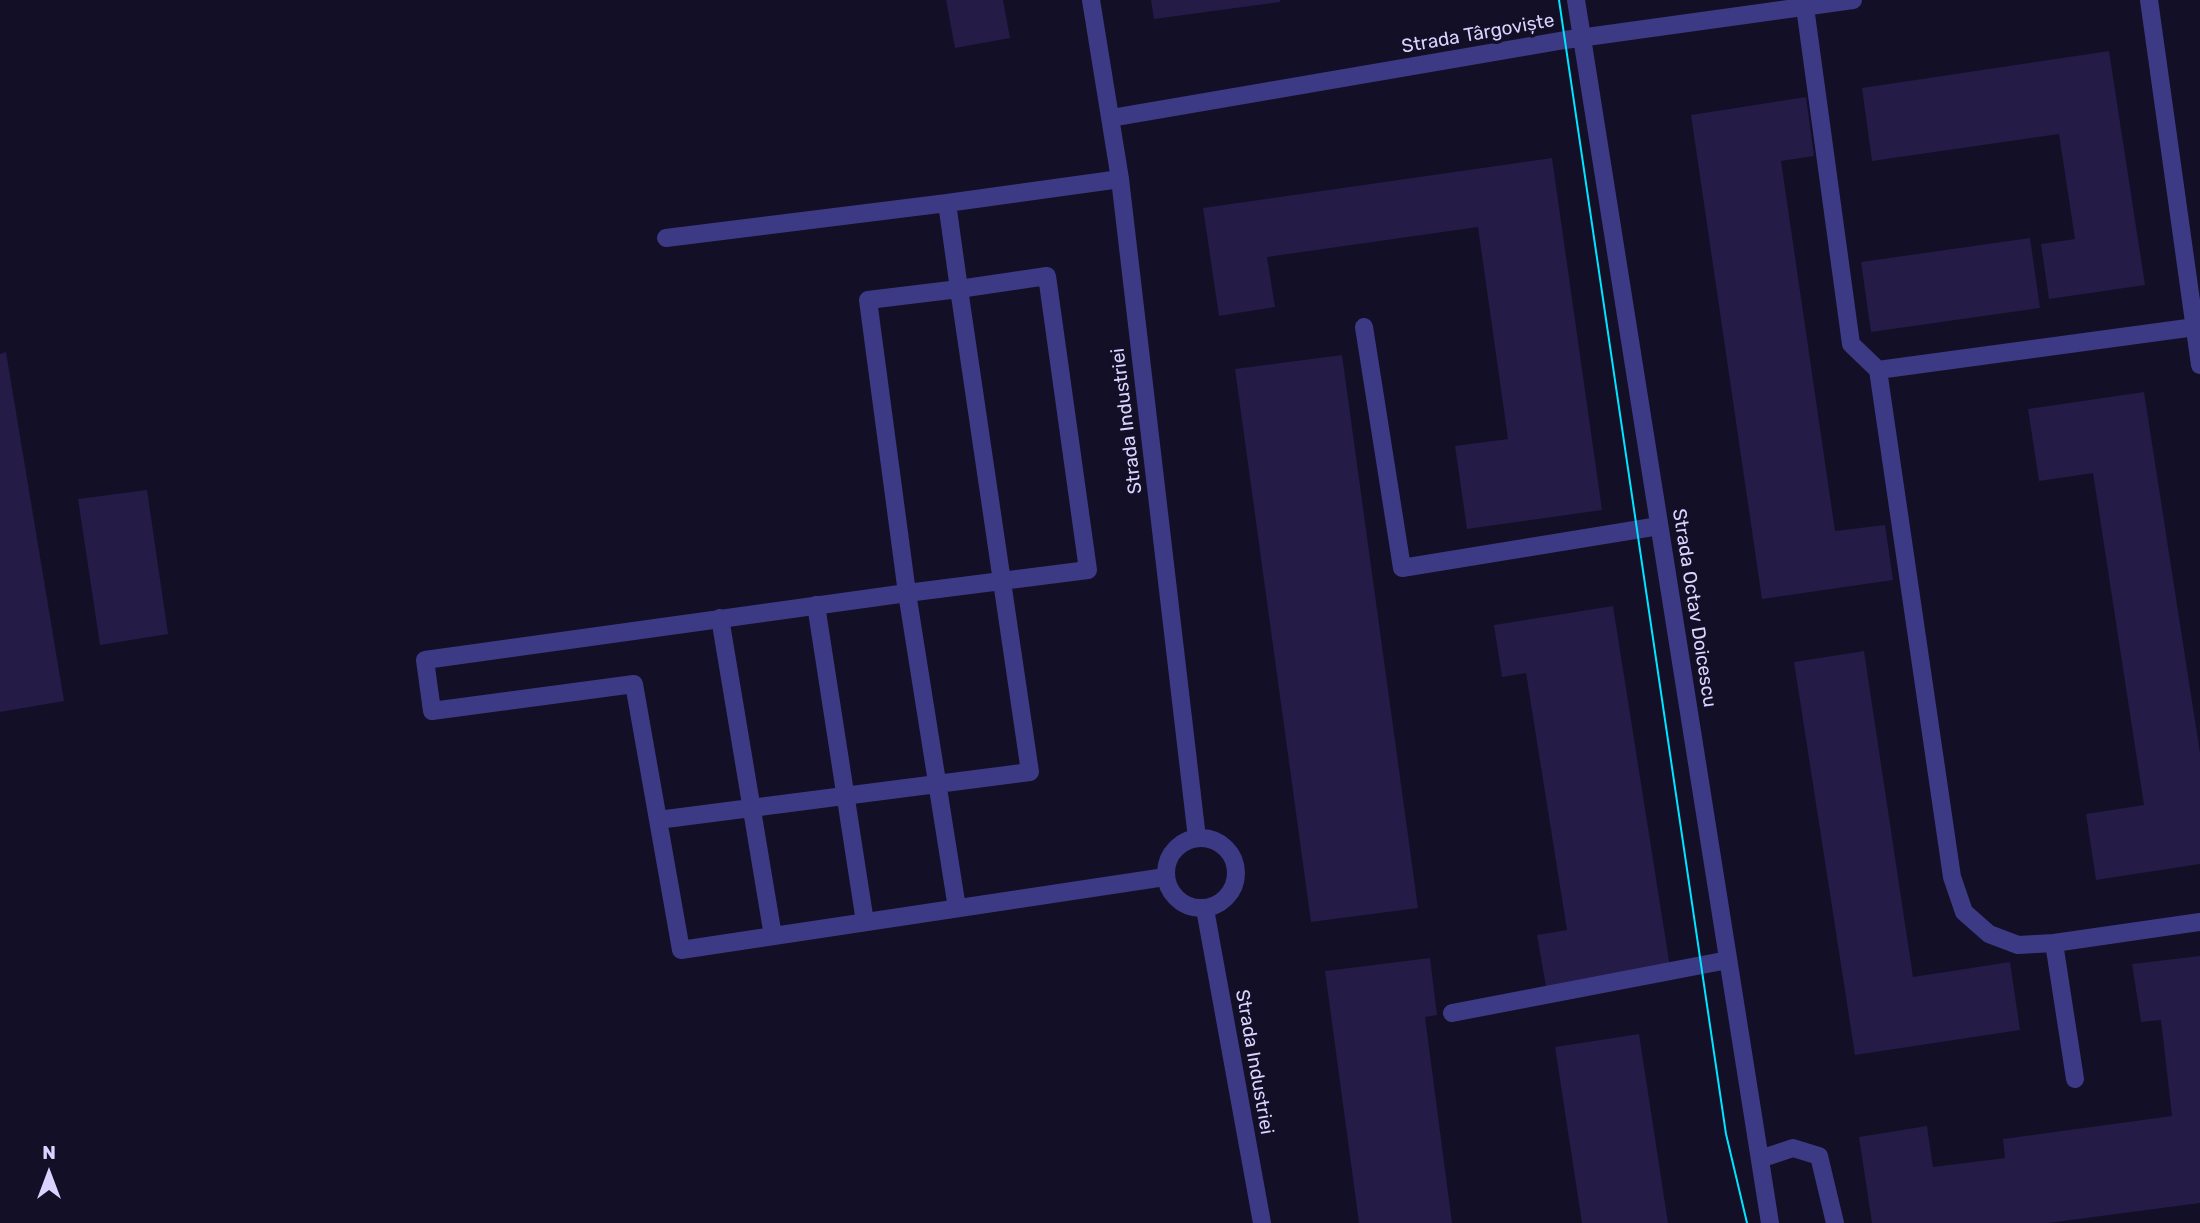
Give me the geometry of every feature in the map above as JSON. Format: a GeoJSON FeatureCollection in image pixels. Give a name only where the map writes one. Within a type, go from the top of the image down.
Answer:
{"type":"FeatureCollection","features":[{"type":"Feature","properties":{"kind":"street","name":"Strada Industriei"},"geometry":{"type":"LineString","coordinates":[[1091,0],[1119,179],[1197,838]]}},
{"type":"Feature","properties":{"kind":"street","name":"Strada Octav Doicescu"},"geometry":{"type":"LineString","coordinates":[[1576,0],[1770,1223]]}},
{"type":"Feature","properties":{"kind":"street","name":"Strada Târgoviște"},"geometry":{"type":"LineString","coordinates":[[1111,118],[1582,38],[1853,0]]}},
{"type":"Feature","properties":{"kind":"street"},"geometry":{"type":"LineString","coordinates":[[2149,0],[2200,365]]}},
{"type":"Feature","properties":{"kind":"street"},"geometry":{"type":"LineString","coordinates":[[1805,7],[1851,344],[1878,370],[1952,877],[1964,912],[1989,934],[2018,945],[2054,943],[2200,922]]}},
{"type":"Feature","properties":{"kind":"street"},"geometry":{"type":"LineString","coordinates":[[666,238],[1119,179]]}},
{"type":"Feature","properties":{"kind":"street"},"geometry":{"type":"LineString","coordinates":[[658,820],[1030,772],[947,203]]}},
{"type":"Feature","properties":{"kind":"street"},"geometry":{"type":"LineString","coordinates":[[957,908],[907,593],[868,300],[1047,276],[1087,570],[907,593],[720,618],[425,660],[432,711],[634,684],[681,950],[1165,877]]}},
{"type":"Feature","properties":{"kind":"street"},"geometry":{"type":"LineString","coordinates":[[1364,327],[1402,568],[1659,526]]}},
{"type":"Feature","properties":{"kind":"street"},"geometry":{"type":"LineString","coordinates":[[1878,370],[2194,327]]}},
{"type":"Feature","properties":{"kind":"street"},"geometry":{"type":"LineString","coordinates":[[816,605],[865,922]]}},
{"type":"Feature","properties":{"kind":"street"},"geometry":{"type":"LineString","coordinates":[[720,618],[773,936]]}},
{"type":"Feature","properties":{"kind":"street"},"geometry":{"type":"LineString","coordinates":[[1197,838],[1211,839],[1224,846],[1233,856],[1237,870],[1229,896],[1205,909],[1191,908],[1179,901],[1170,890],[1165,877],[1173,850],[1184,842],[1197,838]]}},
{"type":"Feature","properties":{"kind":"street","name":"Strada Industriei"},"geometry":{"type":"LineString","coordinates":[[1205,909],[1262,1223]]}},
{"type":"Feature","properties":{"kind":"street"},"geometry":{"type":"LineString","coordinates":[[2054,943],[2075,1079]]}},
{"type":"Feature","properties":{"kind":"street"},"geometry":{"type":"LineString","coordinates":[[1452,1013],[1728,960]]}},
{"type":"Feature","properties":{"kind":"street"},"geometry":{"type":"LineString","coordinates":[[1760,1159],[1793,1148],[1819,1156],[1835,1223]]}},
{"type":"Feature","properties":{"kind":"building"},"geometry":{"type":"Polygon","coordinates":[[[946,0],[1003,0],[1010,38],[955,48],[946,0]]]}},
{"type":"Feature","properties":{"kind":"building"},"geometry":{"type":"Polygon","coordinates":[[[1151,0],[1280,0],[1280,2],[1154,19],[1151,0]]]}},
{"type":"Feature","properties":{"kind":"building"},"geometry":{"type":"Polygon","coordinates":[[[2109,51],[2145,285],[2049,299],[2041,244],[2075,239],[2059,134],[1872,161],[1862,88],[2109,51]]]}},
{"type":"Feature","properties":{"kind":"building"},"geometry":{"type":"Polygon","coordinates":[[[1806,97],[1814,156],[1781,161],[1835,531],[1885,525],[1893,580],[1762,599],[1691,115],[1806,97]]]}},
{"type":"Feature","properties":{"kind":"building"},"geometry":{"type":"Polygon","coordinates":[[[1552,158],[1602,510],[1467,529],[1455,446],[1508,439],[1478,227],[1267,257],[1275,307],[1219,316],[1203,208],[1552,158]]]}},
{"type":"Feature","properties":{"kind":"building"},"geometry":{"type":"Polygon","coordinates":[[[2030,238],[2040,308],[1871,332],[1861,262],[2030,238]]]}},
{"type":"Feature","properties":{"kind":"building"},"geometry":{"type":"Polygon","coordinates":[[[6,352],[64,701],[0,712],[0,354],[6,352]]]}},
{"type":"Feature","properties":{"kind":"building"},"geometry":{"type":"Polygon","coordinates":[[[1342,355],[1418,908],[1311,922],[1235,369],[1342,355]]]}},
{"type":"Feature","properties":{"kind":"building"},"geometry":{"type":"Polygon","coordinates":[[[2144,392],[2200,753],[2200,864],[2096,880],[2086,814],[2144,805],[2093,473],[2039,481],[2028,409],[2144,392]]]}},
{"type":"Feature","properties":{"kind":"building"},"geometry":{"type":"Polygon","coordinates":[[[147,490],[168,634],[100,645],[78,499],[147,490]]]}},
{"type":"Feature","properties":{"kind":"building"},"geometry":{"type":"Polygon","coordinates":[[[1613,606],[1670,967],[1546,987],[1537,935],[1567,930],[1526,673],[1502,677],[1494,625],[1613,606]]]}},
{"type":"Feature","properties":{"kind":"building"},"geometry":{"type":"Polygon","coordinates":[[[1864,651],[1913,977],[2010,962],[2020,1030],[1855,1055],[1794,662],[1864,651]]]}},
{"type":"Feature","properties":{"kind":"building"},"geometry":{"type":"Polygon","coordinates":[[[2200,956],[2200,1203],[2048,1223],[1872,1223],[1859,1137],[1927,1126],[1933,1167],[2005,1158],[2003,1139],[2172,1116],[2161,1020],[2141,1022],[2132,964],[2200,956]]]}},
{"type":"Feature","properties":{"kind":"building"},"geometry":{"type":"Polygon","coordinates":[[[1430,958],[1437,1015],[1425,1017],[1452,1223],[1359,1223],[1325,971],[1430,958]]]}},
{"type":"Feature","properties":{"kind":"building"},"geometry":{"type":"Polygon","coordinates":[[[1639,1034],[1668,1223],[1582,1223],[1555,1047],[1639,1034]]]}},
{"type":"Feature","properties":{"kind":"tram line"},"geometry":{"type":"LineString","coordinates":[[1559,0],[1726,1134],[1747,1223]]}}]}
